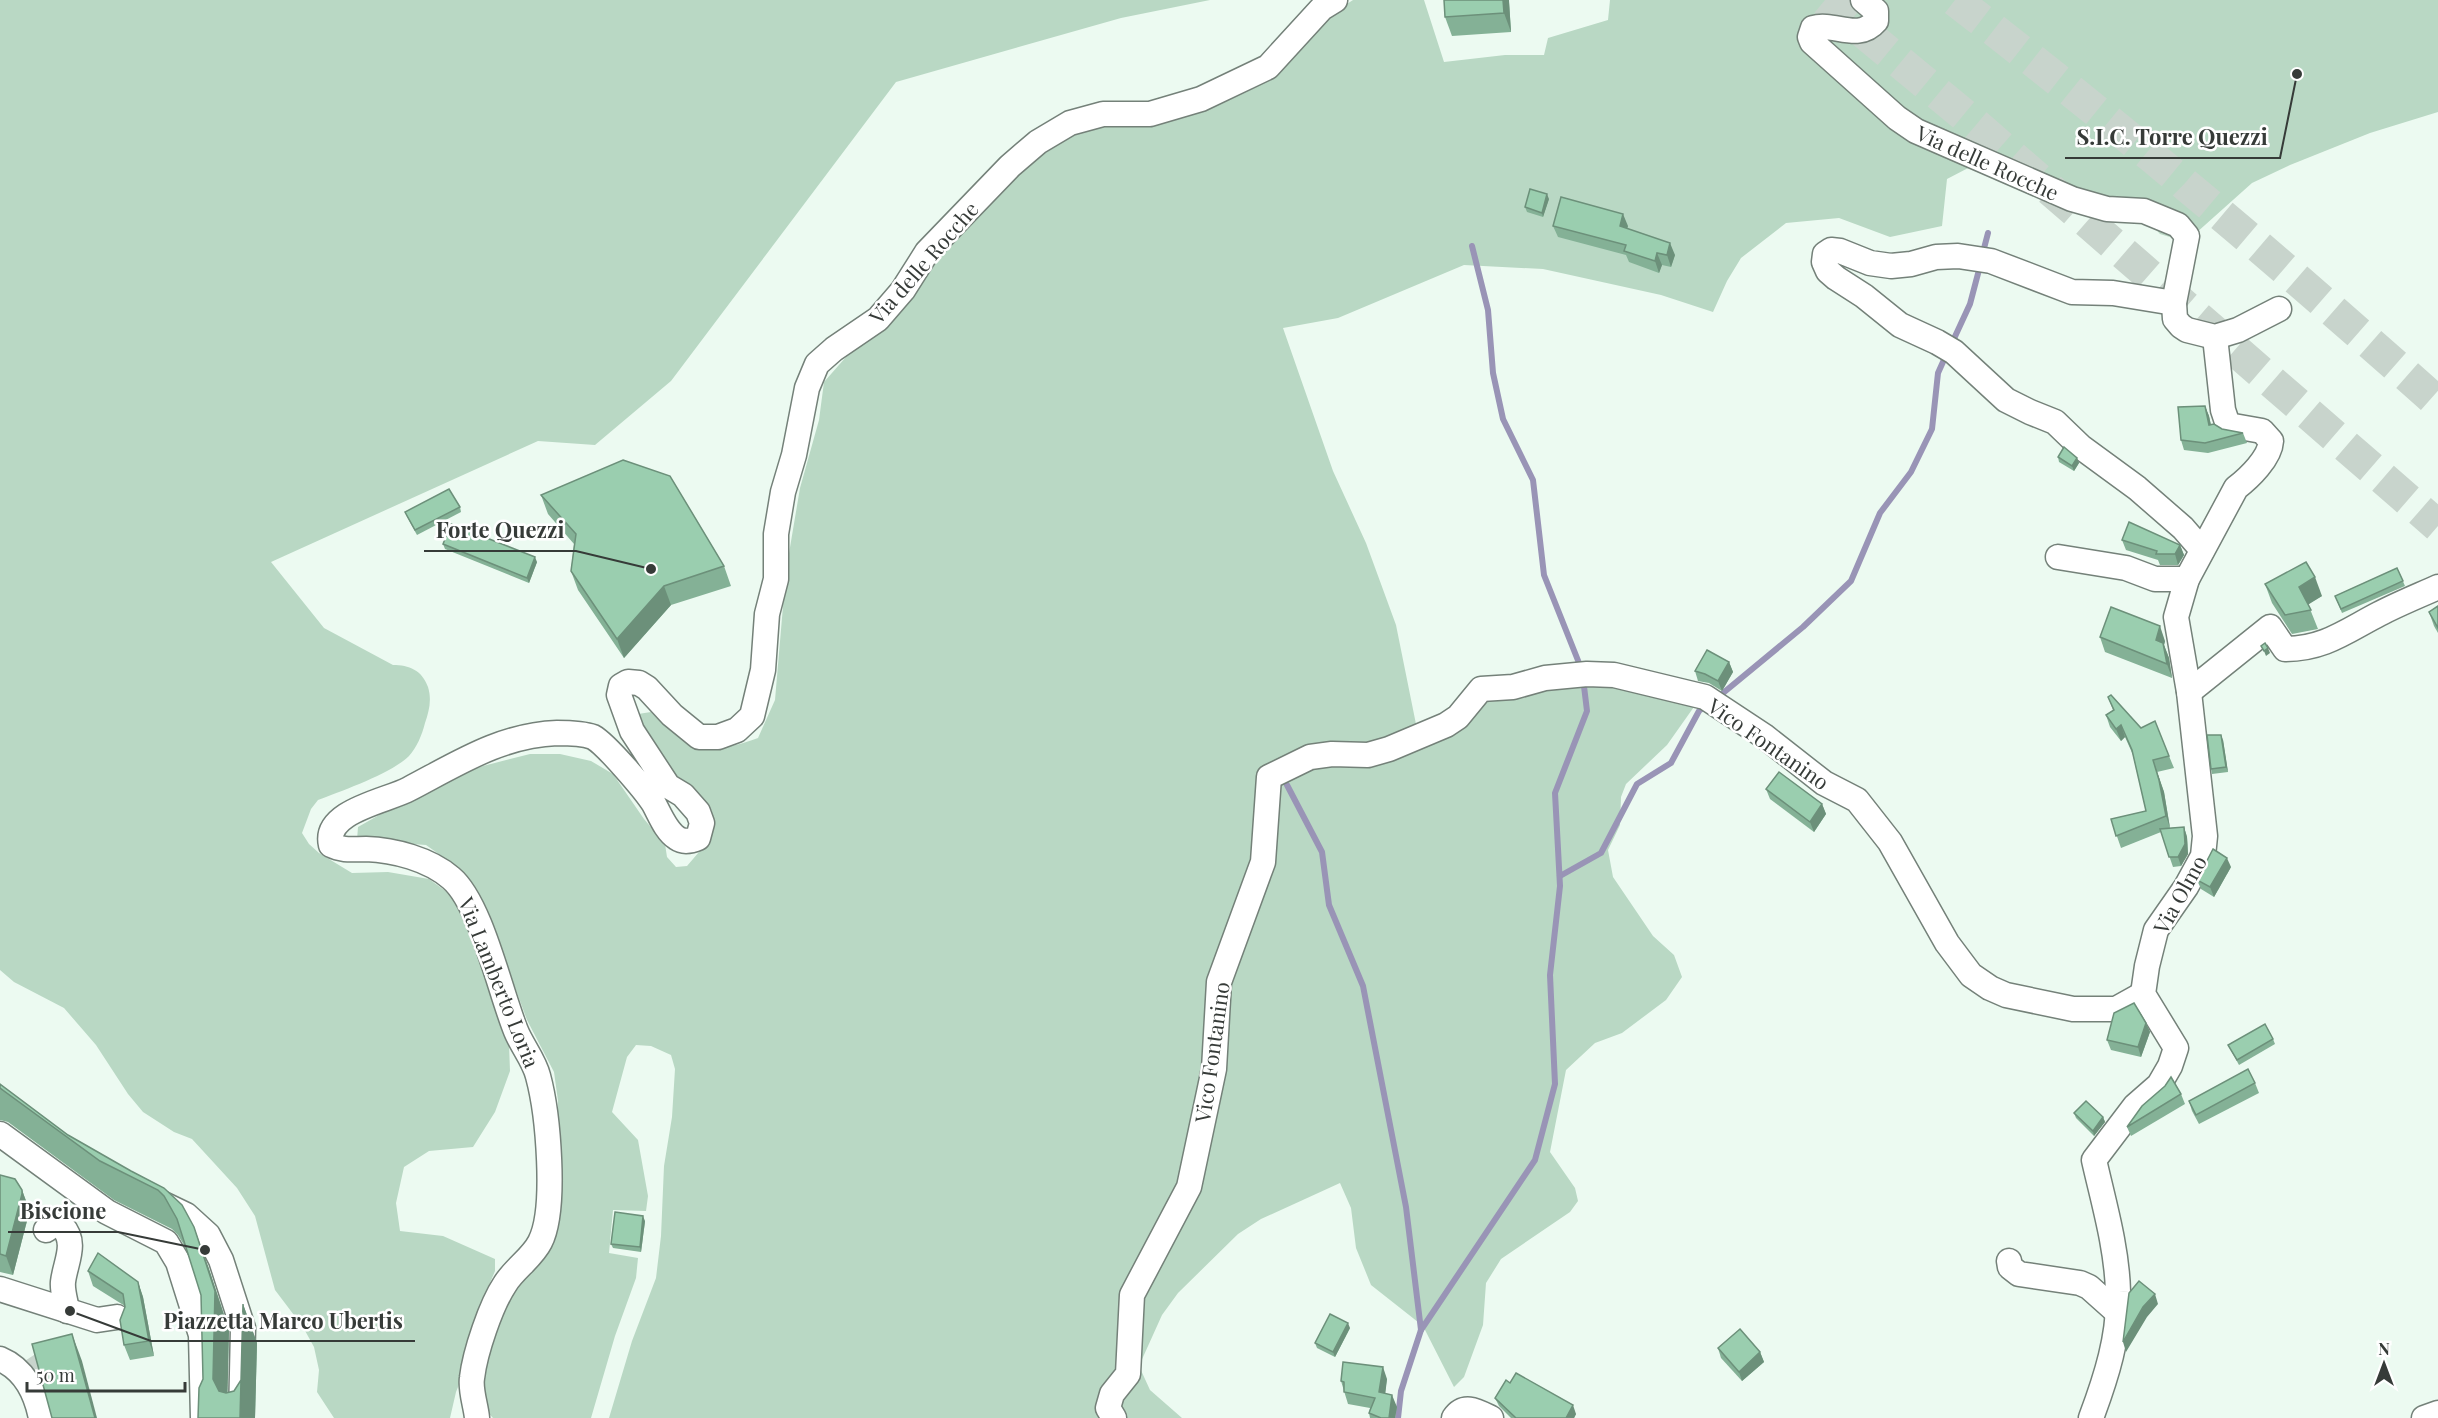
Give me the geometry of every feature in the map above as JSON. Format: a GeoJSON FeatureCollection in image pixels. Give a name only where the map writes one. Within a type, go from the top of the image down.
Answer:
{"type":"FeatureCollection","features":[{"type":"Feature","properties":{"kind":"street","name":"Via delle Rocche"},"geometry":{"type":"LineString","coordinates":[[752,716],[763,670],[767,614],[776,579],[776,534],[783,492],[794,455],[807,388],[817,364],[834,349],[878,319],[903,290],[927,252],[1010,165],[1038,142],[1070,123],[1102,114],[1150,114],[1211,95],[1268,67],[1322,8],[1335,0]]}},
{"type":"Feature","properties":{"kind":"street","name":"Via delle Rocche"},"geometry":{"type":"LineString","coordinates":[[1863,0],[1876,11],[1876,21],[1870,28],[1851,32],[1820,26],[1813,28],[1810,38],[1829,58],[1906,125],[1916,131],[2072,199],[2107,209],[2144,211],[2178,225],[2187,236],[2174,303]]}},
{"type":"Feature","properties":{"kind":"street"},"geometry":{"type":"LineString","coordinates":[[2202,550],[2183,528],[2137,488],[2081,447],[2055,422],[2006,400],[1954,352],[1900,325],[1864,296],[1836,278],[1824,262],[1825,254],[1831,250],[1840,251],[1870,263],[1891,266],[1911,264],[1936,257],[1958,256],[1991,261],[2072,292],[2113,293],[2174,303],[2175,319],[2181,326],[2187,330],[2215,337],[2238,330],[2278,309]]}},
{"type":"Feature","properties":{"kind":"street","name":"Via Olmo"},"geometry":{"type":"LineString","coordinates":[[2143,994],[2146,966],[2156,930],[2186,887],[2203,856],[2205,836],[2189,692],[2176,617],[2187,579],[2202,550],[2236,488],[2244,482],[2270,450],[2271,441],[2262,431],[2228,425],[2223,410],[2215,337]]}},
{"type":"Feature","properties":{"kind":"street"},"geometry":{"type":"LineString","coordinates":[[2058,557],[2126,568],[2155,579],[2187,579]]}},
{"type":"Feature","properties":{"kind":"street"},"geometry":{"type":"LineString","coordinates":[[2189,692],[2270,627],[2285,649],[2304,649],[2337,639],[2379,614],[2438,587]]}},
{"type":"Feature","properties":{"kind":"street","name":"Vico Fontanino"},"geometry":{"type":"LineString","coordinates":[[1114,1418],[1108,1408],[1112,1394],[1128,1374],[1132,1295],[1189,1187],[1212,1078],[1219,982],[1263,862],[1269,777],[1310,757],[1332,754],[1368,755],[1389,749],[1446,725],[1458,717],[1480,689],[1513,687],[1545,678],[1587,674],[1614,675],[1705,697],[1764,736],[1824,783],[1857,800],[1890,842],[1947,943],[1971,975],[1990,988],[2006,995],[2073,1009],[2116,1009],[2143,994]]}},
{"type":"Feature","properties":{"kind":"street","name":"Via Lamberto Loria"},"geometry":{"type":"LineString","coordinates":[[477,1418],[472,1379],[488,1319],[505,1283],[540,1244],[548,1219],[546,1131],[538,1074],[517,1032],[466,894],[439,868],[395,852],[367,849],[341,850],[331,845],[330,832],[358,808],[409,789],[481,750],[541,734],[570,733],[592,737],[603,745],[642,786],[668,828],[677,838],[687,842],[698,838],[702,829],[698,812],[683,795],[668,786],[632,731],[619,695],[621,686],[628,682],[639,683],[699,737],[718,737],[737,730],[752,716]]}},
{"type":"Feature","properties":{"kind":"street"},"geometry":{"type":"LineString","coordinates":[[2091,1418],[2105,1382],[2114,1342],[2119,1295],[2116,1264],[2094,1160],[2134,1106],[2159,1085],[2170,1066],[2176,1048],[2143,994]]}},
{"type":"Feature","properties":{"kind":"street"},"geometry":{"type":"LineString","coordinates":[[0,1134],[107,1212],[166,1242],[178,1262],[201,1335],[203,1418]]}},
{"type":"Feature","properties":{"kind":"street"},"geometry":{"type":"LineString","coordinates":[[144,1194],[186,1215],[208,1235],[221,1260],[243,1328],[241,1418]]}},
{"type":"Feature","properties":{"kind":"street"},"geometry":{"type":"LineString","coordinates":[[46,1230],[52,1225],[62,1226],[69,1237],[69,1262],[62,1283],[67,1311]]}},
{"type":"Feature","properties":{"kind":"street"},"geometry":{"type":"LineString","coordinates":[[2009,1261],[2010,1267],[2019,1274],[2080,1283],[2089,1287],[2117,1312]]}},
{"type":"Feature","properties":{"kind":"street"},"geometry":{"type":"LineString","coordinates":[[0,1289],[97,1320],[117,1317]]}},
{"type":"Feature","properties":{"kind":"street"},"geometry":{"type":"LineString","coordinates":[[0,1359],[14,1366],[24,1376],[41,1418]]}},
{"type":"Feature","properties":{"kind":"street"},"geometry":{"type":"LineString","coordinates":[[1454,1418],[1461,1410],[1468,1408],[1491,1418]]}},
{"type":"Feature","properties":{"kind":"street"},"geometry":{"type":"LineString","coordinates":[[2424,1418],[2438,1413]]}},
{"type":"Feature","properties":{"kind":"green space"},"geometry":{"type":"Polygon","coordinates":[[[0,0],[1210,0],[1121,18],[896,82],[671,381],[595,445],[538,441],[271,562],[324,628],[393,665],[404,666],[419,673],[428,687],[430,696],[429,710],[422,732],[409,756],[379,775],[318,800],[311,809],[302,833],[319,853],[352,873],[388,872],[429,879],[451,895],[470,930],[509,1044],[510,1071],[495,1112],[473,1147],[429,1151],[404,1167],[396,1203],[400,1231],[443,1236],[495,1259],[495,1271],[485,1295],[475,1345],[456,1392],[450,1418],[334,1418],[317,1392],[319,1370],[314,1347],[303,1327],[275,1290],[255,1216],[237,1188],[192,1139],[174,1132],[143,1112],[128,1094],[96,1045],[64,1008],[14,982],[0,970],[0,0]]]}},
{"type":"Feature","properties":{"kind":"green space"},"geometry":{"type":"Polygon","coordinates":[[[1353,0],[1424,0],[1444,62],[1505,55],[1544,55],[1548,38],[1608,20],[1610,0],[2438,0],[2438,112],[2370,133],[2252,183],[2186,242],[2160,234],[2151,224],[1972,166],[1947,179],[1942,226],[1890,237],[1839,218],[1786,223],[1741,258],[1727,281],[1713,312],[1661,295],[1543,269],[1464,265],[1338,318],[1283,328],[1333,471],[1366,543],[1396,625],[1420,744],[1491,694],[1616,682],[1696,704],[1667,745],[1626,784],[1621,797],[1620,825],[1608,850],[1613,877],[1653,936],[1674,955],[1682,977],[1666,1000],[1622,1033],[1595,1043],[1566,1070],[1550,1152],[1575,1188],[1578,1201],[1570,1212],[1501,1259],[1486,1283],[1483,1325],[1464,1377],[1454,1387],[1423,1326],[1371,1285],[1356,1248],[1351,1208],[1340,1183],[1261,1219],[1238,1234],[1178,1293],[1162,1315],[1139,1366],[1150,1390],[1182,1418],[609,1418],[632,1341],[656,1278],[661,1236],[664,1166],[672,1117],[675,1069],[671,1055],[651,1046],[636,1045],[627,1057],[612,1112],[638,1140],[648,1196],[646,1211],[613,1210],[609,1253],[638,1258],[636,1278],[615,1336],[591,1418],[493,1418],[482,1406],[483,1370],[497,1325],[513,1294],[535,1263],[557,1174],[558,1101],[554,1072],[527,1020],[495,933],[471,886],[450,862],[426,845],[357,840],[358,827],[432,785],[483,766],[530,754],[560,754],[591,761],[613,774],[644,819],[665,844],[667,857],[676,867],[687,866],[711,838],[712,811],[656,755],[638,714],[651,712],[676,735],[700,746],[726,747],[758,738],[775,700],[786,571],[800,488],[819,420],[824,382],[846,357],[890,319],[950,238],[1043,149],[1077,129],[1173,118],[1353,0]]]}},
{"type":"Feature","properties":{"kind":"building"},"geometry":{"type":"Polygon","coordinates":[[[1444,0],[1503,0],[1504,13],[1445,17],[1444,0]]]}},
{"type":"Feature","properties":{"kind":"building"},"geometry":{"type":"Polygon","coordinates":[[[1530,189],[1547,194],[1542,213],[1525,207],[1530,189]]]}},
{"type":"Feature","properties":{"kind":"building"},"geometry":{"type":"Polygon","coordinates":[[[1561,197],[1623,214],[1620,226],[1670,243],[1667,255],[1657,253],[1655,261],[1624,251],[1626,245],[1553,226],[1561,197]]]}},
{"type":"Feature","properties":{"kind":"building"},"geometry":{"type":"Polygon","coordinates":[[[2205,406],[2209,425],[2214,424],[2222,429],[2243,433],[2205,443],[2181,440],[2178,407],[2205,406]]]}},
{"type":"Feature","properties":{"kind":"building"},"geometry":{"type":"Polygon","coordinates":[[[2064,447],[2077,458],[2072,466],[2058,457],[2064,447]]]}},
{"type":"Feature","properties":{"kind":"building"},"geometry":{"type":"Polygon","coordinates":[[[623,460],[670,476],[724,566],[664,586],[617,639],[571,571],[576,534],[541,495],[623,460]]]}},
{"type":"Feature","properties":{"kind":"building"},"geometry":{"type":"Polygon","coordinates":[[[449,489],[460,507],[415,530],[405,512],[449,489]]]}},
{"type":"Feature","properties":{"kind":"building"},"geometry":{"type":"Polygon","coordinates":[[[2129,522],[2180,545],[2175,554],[2156,554],[2157,551],[2122,540],[2129,522]]]}},
{"type":"Feature","properties":{"kind":"building"},"geometry":{"type":"Polygon","coordinates":[[[451,524],[535,557],[527,578],[443,544],[451,524]]]}},
{"type":"Feature","properties":{"kind":"building"},"geometry":{"type":"Polygon","coordinates":[[[2306,562],[2315,577],[2299,587],[2311,610],[2285,615],[2265,584],[2306,562]]]}},
{"type":"Feature","properties":{"kind":"building"},"geometry":{"type":"Polygon","coordinates":[[[2397,568],[2403,581],[2341,609],[2335,596],[2397,568]]]}},
{"type":"Feature","properties":{"kind":"building"},"geometry":{"type":"Polygon","coordinates":[[[2438,606],[2438,628],[2429,612],[2438,606]]]}},
{"type":"Feature","properties":{"kind":"building"},"geometry":{"type":"Polygon","coordinates":[[[2111,607],[2160,626],[2156,640],[2163,643],[2167,664],[2100,637],[2111,607]]]}},
{"type":"Feature","properties":{"kind":"building"},"geometry":{"type":"Polygon","coordinates":[[[2265,643],[2268,648],[2264,651],[2261,646],[2265,643]]]}},
{"type":"Feature","properties":{"kind":"building"},"geometry":{"type":"Polygon","coordinates":[[[1707,650],[1729,662],[1718,681],[1695,671],[1707,650]]]}},
{"type":"Feature","properties":{"kind":"building"},"geometry":{"type":"Polygon","coordinates":[[[2111,695],[2141,728],[2155,721],[2169,756],[2153,760],[2166,816],[2116,836],[2111,819],[2146,811],[2132,750],[2121,725],[2116,729],[2106,715],[2114,710],[2108,697],[2111,695]]]}},
{"type":"Feature","properties":{"kind":"building"},"geometry":{"type":"Polygon","coordinates":[[[2207,735],[2221,735],[2226,767],[2211,769],[2207,735]]]}},
{"type":"Feature","properties":{"kind":"building"},"geometry":{"type":"Polygon","coordinates":[[[1779,772],[1822,804],[1810,822],[1766,789],[1779,772]]]}},
{"type":"Feature","properties":{"kind":"building"},"geometry":{"type":"Polygon","coordinates":[[[2184,827],[2185,844],[2178,857],[2169,857],[2160,829],[2184,827]]]}},
{"type":"Feature","properties":{"kind":"building"},"geometry":{"type":"Polygon","coordinates":[[[2213,849],[2227,858],[2210,887],[2197,880],[2213,849]]]}},
{"type":"Feature","properties":{"kind":"building"},"geometry":{"type":"Polygon","coordinates":[[[2134,1003],[2146,1023],[2138,1047],[2107,1040],[2114,1013],[2134,1003]]]}},
{"type":"Feature","properties":{"kind":"building"},"geometry":{"type":"Polygon","coordinates":[[[2265,1024],[2273,1039],[2237,1060],[2228,1045],[2265,1024]]]}},
{"type":"Feature","properties":{"kind":"building"},"geometry":{"type":"Polygon","coordinates":[[[2248,1069],[2255,1083],[2196,1115],[2189,1101],[2248,1069]]]}},
{"type":"Feature","properties":{"kind":"building"},"geometry":{"type":"Polygon","coordinates":[[[2171,1077],[2181,1094],[2127,1127],[2142,1106],[2165,1086],[2171,1077]]]}},
{"type":"Feature","properties":{"kind":"building"},"geometry":{"type":"Polygon","coordinates":[[[0,1084],[68,1135],[164,1188],[182,1205],[194,1227],[215,1291],[213,1379],[219,1391],[226,1393],[234,1391],[241,1380],[240,1418],[198,1418],[199,1388],[203,1379],[201,1295],[177,1219],[164,1196],[158,1190],[100,1161],[0,1088],[0,1084]]]}},
{"type":"Feature","properties":{"kind":"building"},"geometry":{"type":"Polygon","coordinates":[[[2086,1101],[2103,1117],[2093,1131],[2074,1113],[2086,1101]]]}},
{"type":"Feature","properties":{"kind":"building"},"geometry":{"type":"Polygon","coordinates":[[[0,1175],[15,1179],[22,1190],[6,1256],[0,1254],[0,1175]]]}},
{"type":"Feature","properties":{"kind":"building"},"geometry":{"type":"Polygon","coordinates":[[[615,1212],[643,1216],[640,1247],[611,1244],[615,1212]]]}},
{"type":"Feature","properties":{"kind":"building"},"geometry":{"type":"Polygon","coordinates":[[[98,1253],[138,1282],[149,1341],[124,1345],[120,1320],[125,1307],[123,1294],[88,1271],[98,1253]]]}},
{"type":"Feature","properties":{"kind":"building"},"geometry":{"type":"Polygon","coordinates":[[[2139,1281],[2155,1294],[2143,1307],[2123,1342],[2129,1293],[2139,1281]]]}},
{"type":"Feature","properties":{"kind":"building"},"geometry":{"type":"Polygon","coordinates":[[[1330,1314],[1348,1323],[1333,1352],[1315,1343],[1330,1314]]]}},
{"type":"Feature","properties":{"kind":"building"},"geometry":{"type":"Polygon","coordinates":[[[1740,1329],[1760,1352],[1739,1372],[1718,1348],[1740,1329]]]}},
{"type":"Feature","properties":{"kind":"building"},"geometry":{"type":"Polygon","coordinates":[[[72,1334],[95,1418],[52,1418],[32,1344],[72,1334]]]}},
{"type":"Feature","properties":{"kind":"building"},"geometry":{"type":"Polygon","coordinates":[[[1343,1362],[1383,1367],[1379,1392],[1392,1395],[1389,1418],[1381,1418],[1369,1413],[1375,1398],[1344,1392],[1344,1382],[1341,1381],[1343,1362]]]}},
{"type":"Feature","properties":{"kind":"building"},"geometry":{"type":"Polygon","coordinates":[[[1516,1373],[1573,1405],[1566,1418],[1516,1418],[1495,1398],[1506,1380],[1510,1383],[1516,1373]]]}},
{"type":"Feature","properties":{"kind":"waterway"},"geometry":{"type":"LineString","coordinates":[[1982,256],[1988,233]]}},
{"type":"Feature","properties":{"kind":"waterway"},"geometry":{"type":"LineString","coordinates":[[1472,246],[1488,310],[1493,373],[1503,419],[1533,480],[1544,575],[1581,668]]}},
{"type":"Feature","properties":{"kind":"waterway"},"geometry":{"type":"LineString","coordinates":[[1952,343],[1970,304],[1980,266]]}},
{"type":"Feature","properties":{"kind":"waterway"},"geometry":{"type":"LineString","coordinates":[[1717,698],[1803,627],[1851,581],[1880,513],[1911,472],[1932,429],[1938,373],[1947,353]]}},
{"type":"Feature","properties":{"kind":"waterway"},"geometry":{"type":"LineString","coordinates":[[1421,1330],[1535,1160],[1555,1084],[1550,975],[1560,886],[1555,793],[1587,711],[1583,678]]}},
{"type":"Feature","properties":{"kind":"waterway"},"geometry":{"type":"LineString","coordinates":[[1560,876],[1601,853],[1637,784],[1671,763],[1699,711],[1708,704]]}},
{"type":"Feature","properties":{"kind":"waterway"},"geometry":{"type":"LineString","coordinates":[[1287,785],[1322,852],[1329,905],[1363,986],[1406,1207],[1421,1330],[1401,1391],[1398,1418]]}},
{"type":"Feature","properties":{"kind":"tunnel"},"geometry":{"type":"LineString","coordinates":[[1825,0],[1976,125],[2438,526]]}},
{"type":"Feature","properties":{"kind":"tunnel"},"geometry":{"type":"LineString","coordinates":[[1955,0],[2079,97],[2200,197],[2438,403]]}},
{"type":"Feature","properties":{"kind":"tunnel"},"geometry":{"type":"LineString","coordinates":[[24,1376],[51,1358],[65,1418]]}},
{"type":"Feature","properties":{"kind":"place","name":"S.I.C. Torre Quezzi"},"geometry":{"type":"Point","coordinates":[2297,74]}},
{"type":"Feature","properties":{"kind":"place","name":"Forte Quezzi"},"geometry":{"type":"Point","coordinates":[651,569]}},
{"type":"Feature","properties":{"kind":"place","name":"Biscione"},"geometry":{"type":"Point","coordinates":[205,1250]}},
{"type":"Feature","properties":{"kind":"place","name":"Piazzetta Marco Ubertis"},"geometry":{"type":"Point","coordinates":[70,1311]}}]}
